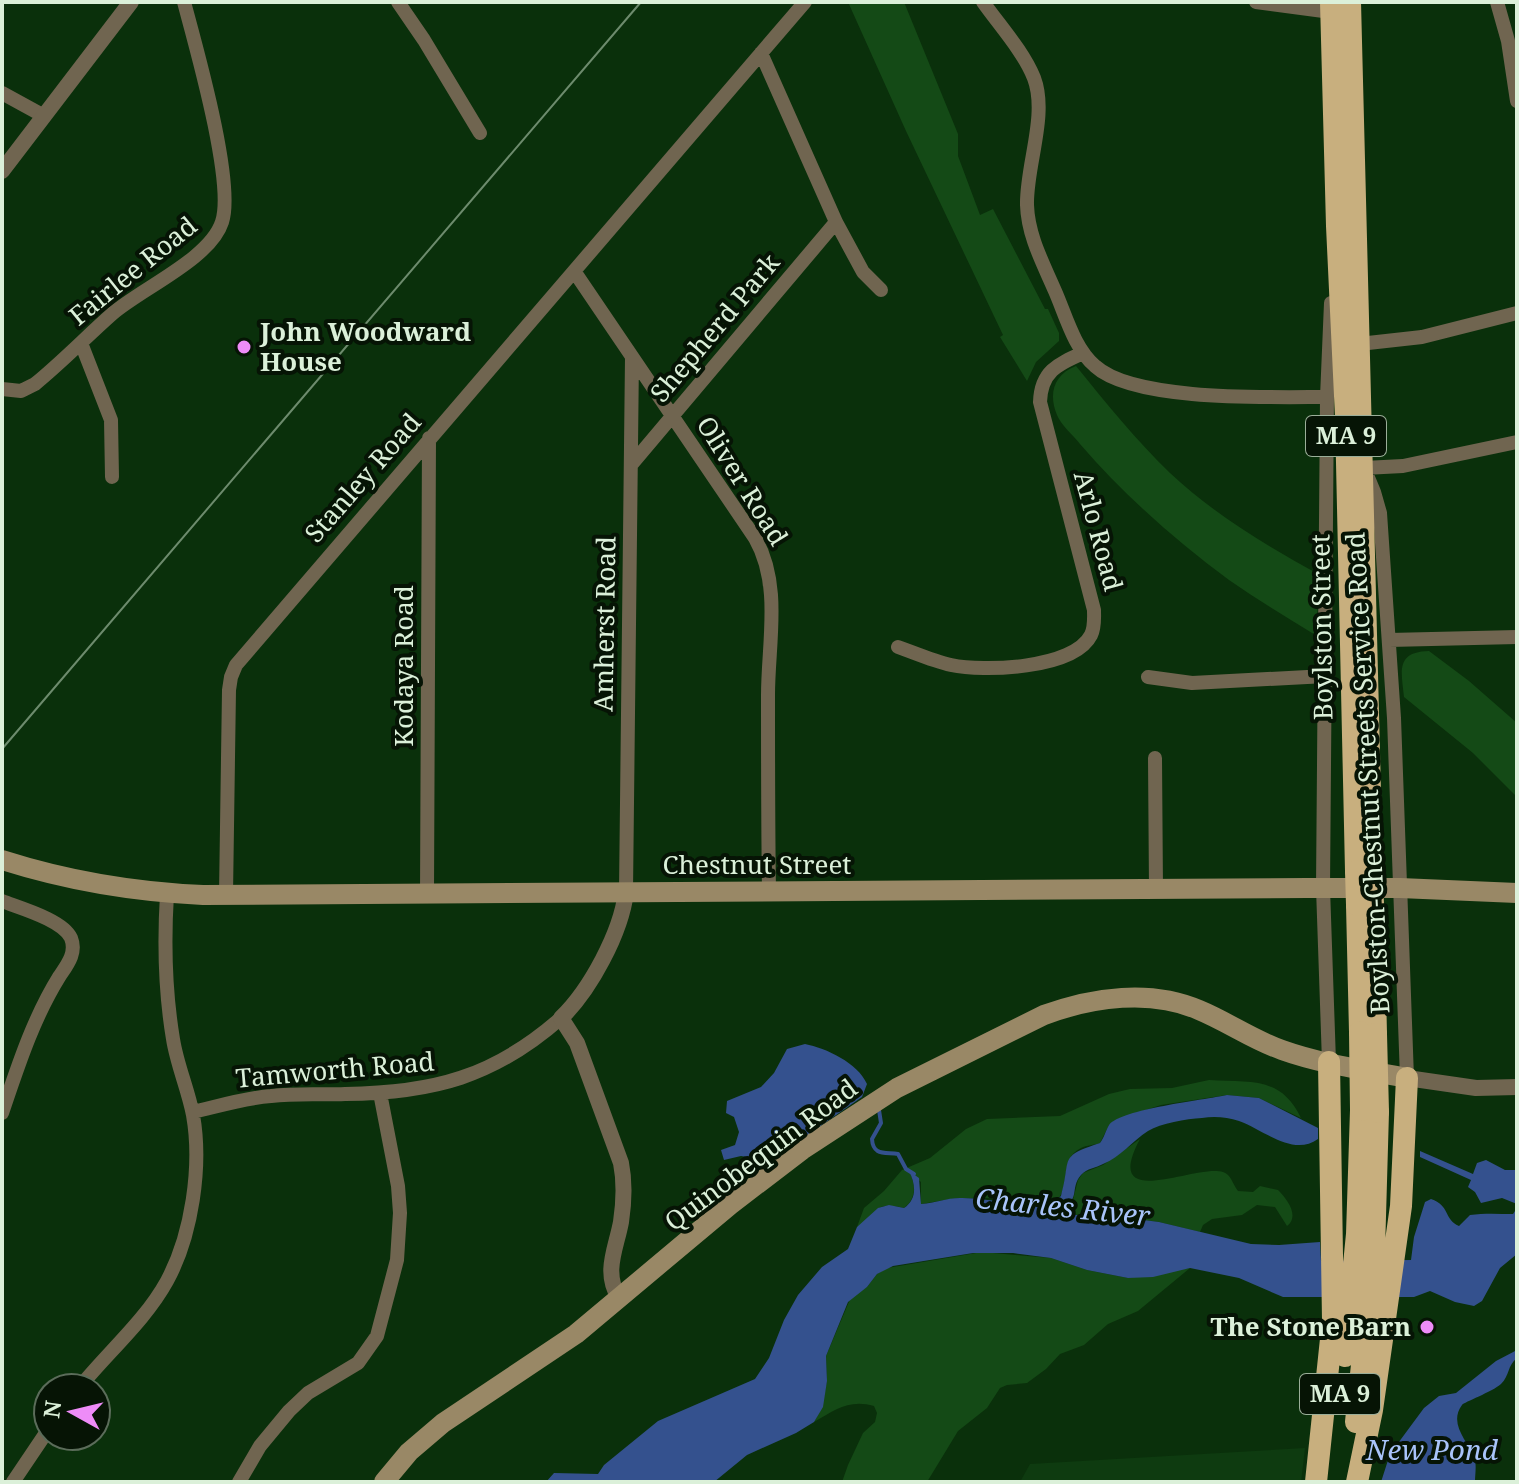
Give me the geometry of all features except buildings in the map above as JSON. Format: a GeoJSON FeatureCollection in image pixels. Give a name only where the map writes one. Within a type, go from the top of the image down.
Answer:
{"type":"FeatureCollection","features":[{"type":"Feature","properties":{"kind":"highway","name":"Boylston Street"},"geometry":{"type":"LineString","coordinates":[[1337,5],[1337,226],[1364,871],[1375,1251]]}},
{"type":"Feature","properties":{"kind":"highway","name":"Boylston Street"},"geometry":{"type":"LineString","coordinates":[[1337,5],[1364,468],[1364,871]]}},
{"type":"Feature","properties":{"kind":"highway"},"geometry":{"type":"LineString","coordinates":[[1329,1062],[1332,1252],[1360,1306],[1372,1410],[1357,1482]]}},
{"type":"Feature","properties":{"kind":"highway"},"geometry":{"type":"LineString","coordinates":[[1375,1251],[1403,1174],[1407,1078]]}},
{"type":"Feature","properties":{"kind":"highway","name":"MA 9"},"geometry":{"type":"LineString","coordinates":[[1330,1482],[1360,1306],[1375,1251]]}},
{"type":"Feature","properties":{"kind":"highway"},"geometry":{"type":"LineString","coordinates":[[1316,1482],[1332,1344],[1360,1306]]}},
{"type":"Feature","properties":{"kind":"highway","name":"MA 9"},"geometry":{"type":"LineString","coordinates":[[1350,1482],[1360,1306]]}},
{"type":"Feature","properties":{"kind":"main road","name":"Chestnut Street"},"geometry":{"type":"LineString","coordinates":[[2,860],[79,881],[167,894],[1323,888],[1517,893]]}},
{"type":"Feature","properties":{"kind":"main road","name":"Quinobequin Road"},"geometry":{"type":"LineString","coordinates":[[384,1482],[409,1452],[443,1423],[562,1344],[749,1190],[868,1105],[916,1078],[1056,1010],[1111,999],[1164,1000],[1200,1010],[1283,1050],[1407,1078]]}},
{"type":"Feature","properties":{"kind":"street"},"geometry":{"type":"LineString","coordinates":[[2,171],[131,2]]}},
{"type":"Feature","properties":{"kind":"street","name":"Fairlee Road"},"geometry":{"type":"LineString","coordinates":[[2,389],[21,391],[35,384],[137,293],[202,251],[222,224],[226,207],[222,165],[184,2]]}},
{"type":"Feature","properties":{"kind":"street"},"geometry":{"type":"LineString","coordinates":[[398,2],[480,133]]}},
{"type":"Feature","properties":{"kind":"street","name":"Stanley Road"},"geometry":{"type":"LineString","coordinates":[[226,895],[229,690],[236,665],[805,2]]}},
{"type":"Feature","properties":{"kind":"street"},"geometry":{"type":"LineString","coordinates":[[983,2],[1034,78],[1038,109],[1028,187],[1028,218],[1036,247],[1083,353],[1096,367],[1112,377],[1135,385],[1228,395],[1327,397]]}},
{"type":"Feature","properties":{"kind":"street"},"geometry":{"type":"LineString","coordinates":[[1256,2],[1337,5]]}},
{"type":"Feature","properties":{"kind":"street"},"geometry":{"type":"LineString","coordinates":[[1497,2],[1508,41],[1517,101]]}},
{"type":"Feature","properties":{"kind":"street"},"geometry":{"type":"LineString","coordinates":[[761,53],[836,222],[863,272],[881,290]]}},
{"type":"Feature","properties":{"kind":"street"},"geometry":{"type":"LineString","coordinates":[[2,93],[44,116]]}},
{"type":"Feature","properties":{"kind":"street","name":"Shepherd Park"},"geometry":{"type":"LineString","coordinates":[[631,465],[836,222]]}},
{"type":"Feature","properties":{"kind":"street","name":"Boylston-Chestnut Streets Service Road"},"geometry":{"type":"LineString","coordinates":[[1329,1062],[1323,888],[1327,397],[1337,226]]}},
{"type":"Feature","properties":{"kind":"street","name":"Oliver Road"},"geometry":{"type":"LineString","coordinates":[[574,271],[755,538],[770,576],[769,891]]}},
{"type":"Feature","properties":{"kind":"street"},"geometry":{"type":"LineString","coordinates":[[1359,344],[1422,337],[1517,313]]}},
{"type":"Feature","properties":{"kind":"street"},"geometry":{"type":"LineString","coordinates":[[81,343],[111,420],[112,477]]}},
{"type":"Feature","properties":{"kind":"street","name":"Arlo Road"},"geometry":{"type":"LineString","coordinates":[[898,647],[952,666],[1010,667],[1057,658],[1082,645],[1090,637],[1094,627],[1094,610],[1040,402],[1043,380],[1049,371],[1083,353]]}},
{"type":"Feature","properties":{"kind":"street","name":"Amherst Road"},"geometry":{"type":"LineString","coordinates":[[626,892],[632,357]]}},
{"type":"Feature","properties":{"kind":"street","name":"Kodaya Road"},"geometry":{"type":"LineString","coordinates":[[427,894],[429,438]]}},
{"type":"Feature","properties":{"kind":"street"},"geometry":{"type":"LineString","coordinates":[[1364,468],[1403,466],[1517,442]]}},
{"type":"Feature","properties":{"kind":"street","name":"Boylston-Chestnut Streets Service Road"},"geometry":{"type":"LineString","coordinates":[[1364,468],[1380,513],[1389,640],[1396,745],[1407,1078]]}},
{"type":"Feature","properties":{"kind":"street"},"geometry":{"type":"LineString","coordinates":[[1389,640],[1517,637]]}},
{"type":"Feature","properties":{"kind":"street"},"geometry":{"type":"LineString","coordinates":[[1148,677],[1192,683],[1326,676]]}},
{"type":"Feature","properties":{"kind":"street"},"geometry":{"type":"LineString","coordinates":[[1155,758],[1156,890]]}},
{"type":"Feature","properties":{"kind":"street","name":"Tamworth Road"},"geometry":{"type":"LineString","coordinates":[[193,1112],[270,1096],[380,1093],[436,1086],[475,1074],[510,1057],[561,1018],[581,995],[597,969],[620,917],[626,892]]}},
{"type":"Feature","properties":{"kind":"street"},"geometry":{"type":"LineString","coordinates":[[93,1372],[146,1312],[175,1264],[192,1191],[196,1148],[193,1112],[178,1065],[169,1015],[165,942],[167,894]]}},
{"type":"Feature","properties":{"kind":"street"},"geometry":{"type":"LineString","coordinates":[[2,901],[61,926],[70,935],[73,948],[69,962],[8,1076],[2,1113]]}},
{"type":"Feature","properties":{"kind":"street"},"geometry":{"type":"LineString","coordinates":[[561,1018],[577,1043],[621,1163],[622,1209],[610,1276],[619,1298]]}},
{"type":"Feature","properties":{"kind":"street"},"geometry":{"type":"LineString","coordinates":[[1407,1078],[1476,1088],[1517,1087]]}},
{"type":"Feature","properties":{"kind":"street"},"geometry":{"type":"LineString","coordinates":[[239,1482],[260,1446],[298,1402],[358,1363],[370,1347],[383,1319],[399,1243],[398,1186],[380,1093]]}},
{"type":"Feature","properties":{"kind":"street"},"geometry":{"type":"LineString","coordinates":[[13,1482],[33,1452]]}},
{"type":"Feature","properties":{"kind":"shaded area"},"geometry":{"type":"Polygon","coordinates":[[[848,2],[904,2],[958,134],[958,156],[980,215],[993,209],[1059,333],[1059,341],[1036,362],[1027,381],[1000,337],[1003,335],[848,2]]]}},
{"type":"Feature","properties":{"kind":"shaded area"},"geometry":{"type":"Polygon","coordinates":[[[1076,366],[1145,448],[1187,488],[1241,528],[1318,574],[1317,636],[1229,580],[1189,549],[1132,499],[1067,430],[1054,407],[1053,392],[1062,374],[1076,366]]]}},
{"type":"Feature","properties":{"kind":"shaded area"},"geometry":{"type":"Polygon","coordinates":[[[1429,651],[1517,723],[1517,797],[1473,753],[1404,697],[1403,664],[1411,655],[1429,651]]]}},
{"type":"Feature","properties":{"kind":"shaded area"},"geometry":{"type":"Polygon","coordinates":[[[1209,1080],[1251,1082],[1273,1088],[1284,1094],[1301,1118],[1259,1098],[1227,1095],[1161,1105],[1118,1119],[1109,1125],[1100,1143],[1074,1153],[1067,1165],[1064,1187],[1057,1201],[1015,1204],[990,1198],[957,1198],[921,1204],[921,1182],[910,1173],[914,1192],[911,1201],[904,1208],[880,1208],[857,1227],[864,1208],[902,1170],[930,1158],[966,1129],[987,1119],[1060,1116],[1109,1094],[1130,1089],[1172,1088],[1209,1080]]]}},
{"type":"Feature","properties":{"kind":"shaded area"},"geometry":{"type":"Polygon","coordinates":[[[1140,1139],[1131,1162],[1132,1175],[1142,1180],[1156,1180],[1210,1171],[1223,1172],[1238,1191],[1253,1192],[1260,1186],[1278,1190],[1291,1208],[1291,1222],[1287,1226],[1275,1207],[1257,1205],[1242,1215],[1212,1219],[1203,1225],[1200,1232],[1136,1219],[1104,1221],[1059,1214],[1058,1210],[1073,1200],[1083,1173],[1103,1165],[1140,1139]]]}},
{"type":"Feature","properties":{"kind":"shaded area"},"geometry":{"type":"Polygon","coordinates":[[[982,1252],[1051,1258],[1087,1270],[1128,1278],[1190,1268],[1138,1311],[1108,1324],[1084,1345],[1060,1354],[1027,1383],[1000,1388],[987,1408],[958,1431],[927,1482],[842,1482],[863,1433],[875,1422],[877,1413],[874,1406],[850,1405],[814,1422],[822,1407],[827,1381],[826,1356],[851,1297],[887,1268],[982,1252]]]}},
{"type":"Feature","properties":{"kind":"shaded area"},"geometry":{"type":"Polygon","coordinates":[[[1305,1448],[1301,1482],[1020,1482],[1030,1464],[1305,1448]]]}},
{"type":"Feature","properties":{"kind":"water"},"geometry":{"type":"Polygon","coordinates":[[[805,1044],[831,1053],[856,1069],[867,1084],[862,1097],[770,1161],[741,1156],[724,1160],[721,1150],[735,1145],[739,1132],[734,1117],[726,1113],[727,1101],[761,1087],[774,1073],[787,1049],[805,1044]]]}},
{"type":"Feature","properties":{"kind":"water","name":"Charles River"},"geometry":{"type":"Polygon","coordinates":[[[1227,1095],[1259,1098],[1318,1128],[1318,1139],[1308,1144],[1289,1144],[1239,1121],[1220,1117],[1167,1124],[1153,1128],[1109,1161],[1083,1173],[1073,1198],[1058,1213],[1105,1221],[1136,1219],[1159,1222],[1251,1244],[1320,1242],[1321,1261],[1411,1260],[1414,1237],[1425,1202],[1431,1199],[1441,1205],[1459,1226],[1470,1215],[1513,1214],[1517,1208],[1517,1254],[1500,1268],[1482,1301],[1474,1306],[1430,1291],[1414,1297],[1283,1297],[1239,1278],[1190,1268],[1153,1277],[1128,1278],[1087,1270],[1051,1258],[1013,1253],[973,1253],[893,1266],[877,1274],[867,1287],[848,1302],[826,1356],[827,1381],[823,1407],[814,1422],[747,1455],[714,1482],[546,1482],[554,1473],[598,1474],[604,1465],[658,1421],[755,1379],[769,1358],[798,1295],[822,1267],[848,1249],[857,1227],[878,1208],[889,1205],[904,1208],[911,1200],[914,1186],[909,1171],[919,1178],[921,1204],[960,1198],[1028,1203],[1053,1201],[1061,1196],[1068,1160],[1077,1152],[1100,1143],[1109,1125],[1117,1119],[1146,1110],[1227,1095]]]}},
{"type":"Feature","properties":{"kind":"water"},"geometry":{"type":"Polygon","coordinates":[[[1420,1151],[1473,1174],[1477,1163],[1486,1160],[1505,1170],[1517,1170],[1517,1204],[1502,1198],[1481,1203],[1468,1187],[1471,1180],[1420,1157],[1420,1151]]]}},
{"type":"Feature","properties":{"kind":"water","name":"New Pond"},"geometry":{"type":"Polygon","coordinates":[[[1517,1350],[1517,1358],[1501,1384],[1462,1405],[1458,1412],[1460,1432],[1475,1460],[1475,1482],[1381,1482],[1390,1454],[1424,1408],[1439,1396],[1456,1393],[1496,1361],[1517,1350]]]}},
{"type":"Feature","properties":{"kind":"waterway"},"geometry":{"type":"LineString","coordinates":[[879,1110],[881,1123],[872,1139],[875,1148],[880,1152],[898,1154],[906,1169],[914,1174]]}},
{"type":"Feature","properties":{"kind":"tram line"},"geometry":{"type":"LineString","coordinates":[[2,749],[641,2]]}},
{"type":"Feature","properties":{"kind":"place","name":"John Woodward House"},"geometry":{"type":"Point","coordinates":[244,347]}},
{"type":"Feature","properties":{"kind":"place","name":"The Stone Barn"},"geometry":{"type":"Point","coordinates":[1427,1327]}}]}
